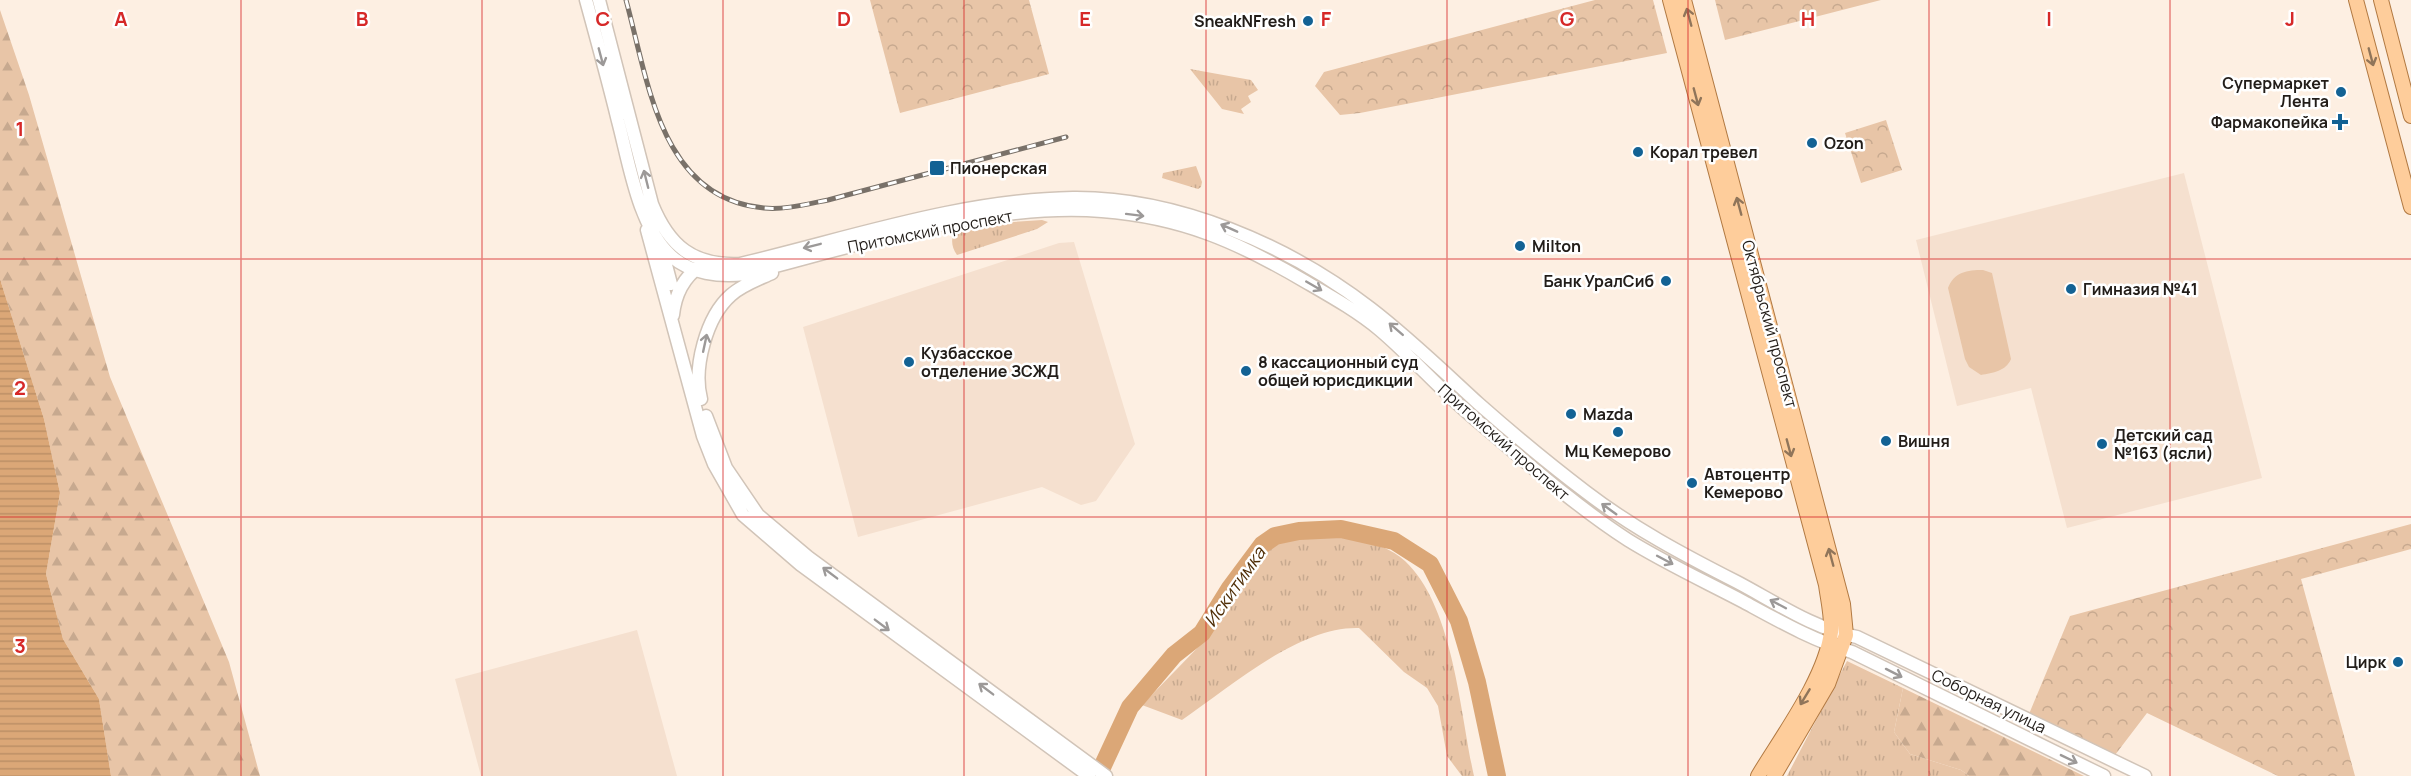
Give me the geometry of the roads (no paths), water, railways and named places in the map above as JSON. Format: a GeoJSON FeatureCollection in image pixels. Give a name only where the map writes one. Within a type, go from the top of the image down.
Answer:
{"type":"FeatureCollection","features":[{"type":"Feature","properties":{"kind":"main road","name":"Притомский проспект"},"geometry":{"type":"LineString","coordinates":[[586,0],[646,205],[661,244],[676,260],[695,269],[726,277],[960,222],[1028,212],[1101,211],[1148,216],[1185,224],[1231,241],[1281,267],[1356,312],[1380,331],[1472,417],[1568,497],[1611,528],[1696,577],[1811,637],[1835,646]]}},
{"type":"Feature","properties":{"kind":"main road","name":"Притомский проспект"},"geometry":{"type":"LineString","coordinates":[[599,0],[646,205],[674,242],[694,257],[720,265],[740,264],[914,219],[965,210],[1058,199],[1075,198],[1156,207],[1224,225],[1294,260],[1368,306],[1482,407],[1585,491],[1633,526],[1662,544],[1813,622],[1831,629]]}},
{"type":"Feature","properties":{"kind":"main road","name":"Октябрьский проспект"},"geometry":{"type":"LineString","coordinates":[[1670,0],[1826,585],[1835,646]]}},
{"type":"Feature","properties":{"kind":"main road","name":"Октябрьский проспект"},"geometry":{"type":"LineString","coordinates":[[1684,0],[1843,604],[1846,635],[1835,646]]}},
{"type":"Feature","properties":{"kind":"main road"},"geometry":{"type":"LineString","coordinates":[[2356,0],[2411,207]]}},
{"type":"Feature","properties":{"kind":"main road"},"geometry":{"type":"LineString","coordinates":[[2380,0],[2411,116]]}},
{"type":"Feature","properties":{"kind":"main road"},"geometry":{"type":"LineString","coordinates":[[646,205],[673,320],[708,452],[728,492],[743,515],[801,565],[1030,728],[1106,776]]}},
{"type":"Feature","properties":{"kind":"main road"},"geometry":{"type":"LineString","coordinates":[[661,244],[707,423],[726,468],[758,515],[808,557],[1089,776]]}},
{"type":"Feature","properties":{"kind":"main road"},"geometry":{"type":"LineString","coordinates":[[673,320],[675,299],[684,281],[705,261]]}},
{"type":"Feature","properties":{"kind":"main road"},"geometry":{"type":"LineString","coordinates":[[698,387],[704,340],[712,319],[723,304],[731,294],[793,262]]}},
{"type":"Feature","properties":{"kind":"main road","name":"Соборная улица"},"geometry":{"type":"LineString","coordinates":[[1831,629],[1857,637],[2145,776]]}},
{"type":"Feature","properties":{"kind":"main road"},"geometry":{"type":"LineString","coordinates":[[1758,776],[1835,646]]}},
{"type":"Feature","properties":{"kind":"main road"},"geometry":{"type":"LineString","coordinates":[[1774,776],[1828,684],[1835,646]]}},
{"type":"Feature","properties":{"kind":"main road","name":"Соборная улица"},"geometry":{"type":"LineString","coordinates":[[1835,646],[1852,652],[2104,776]]}},
{"type":"Feature","properties":{"kind":"waterway","name":"Искитимка"},"geometry":{"type":"LineString","coordinates":[[1098,776],[1130,707],[1174,655],[1202,633],[1230,588],[1262,545],[1275,536],[1299,531],[1341,529],[1394,541],[1430,564],[1459,621],[1477,682],[1497,776]]}},
{"type":"Feature","properties":{"kind":"railway"},"geometry":{"type":"LineString","coordinates":[[626,0],[642,65],[664,131],[680,159],[702,183],[729,200],[764,208],[804,205],[1066,137]]}},
{"type":"Feature","properties":{"kind":"place","name":"SneakNFresh"},"geometry":{"type":"Point","coordinates":[1308,21]}},
{"type":"Feature","properties":{"kind":"place","name":"Супермаркет Лента"},"geometry":{"type":"Point","coordinates":[2341,92]}},
{"type":"Feature","properties":{"kind":"place","name":"Фармакопейка"},"geometry":{"type":"Point","coordinates":[2340,122]}},
{"type":"Feature","properties":{"kind":"place","name":"Ozon"},"geometry":{"type":"Point","coordinates":[1812,143]}},
{"type":"Feature","properties":{"kind":"place","name":"Корал тревел"},"geometry":{"type":"Point","coordinates":[1638,152]}},
{"type":"Feature","properties":{"kind":"place","name":"Пионерская"},"geometry":{"type":"Point","coordinates":[937,168]}},
{"type":"Feature","properties":{"kind":"place","name":"Milton"},"geometry":{"type":"Point","coordinates":[1520,246]}},
{"type":"Feature","properties":{"kind":"place","name":"Банк УралСиб"},"geometry":{"type":"Point","coordinates":[1666,281]}},
{"type":"Feature","properties":{"kind":"place","name":"Гимназия №41"},"geometry":{"type":"Point","coordinates":[2071,289]}},
{"type":"Feature","properties":{"kind":"place","name":"Кузбасское отделение ЗСЖД"},"geometry":{"type":"Point","coordinates":[909,362]}},
{"type":"Feature","properties":{"kind":"place","name":"8 кассационный суд общей юрисдикции"},"geometry":{"type":"Point","coordinates":[1246,371]}},
{"type":"Feature","properties":{"kind":"place","name":"Mazda"},"geometry":{"type":"Point","coordinates":[1571,414]}},
{"type":"Feature","properties":{"kind":"place","name":"Мц Кемерово"},"geometry":{"type":"Point","coordinates":[1618,432]}},
{"type":"Feature","properties":{"kind":"place","name":"Вишня"},"geometry":{"type":"Point","coordinates":[1886,441]}},
{"type":"Feature","properties":{"kind":"place","name":"Детский сад №163 (ясли)"},"geometry":{"type":"Point","coordinates":[2102,444]}},
{"type":"Feature","properties":{"kind":"place","name":"Автоцентр Кемерово"},"geometry":{"type":"Point","coordinates":[1692,483]}},
{"type":"Feature","properties":{"kind":"place","name":"Цирк"},"geometry":{"type":"Point","coordinates":[2398,662]}}]}
